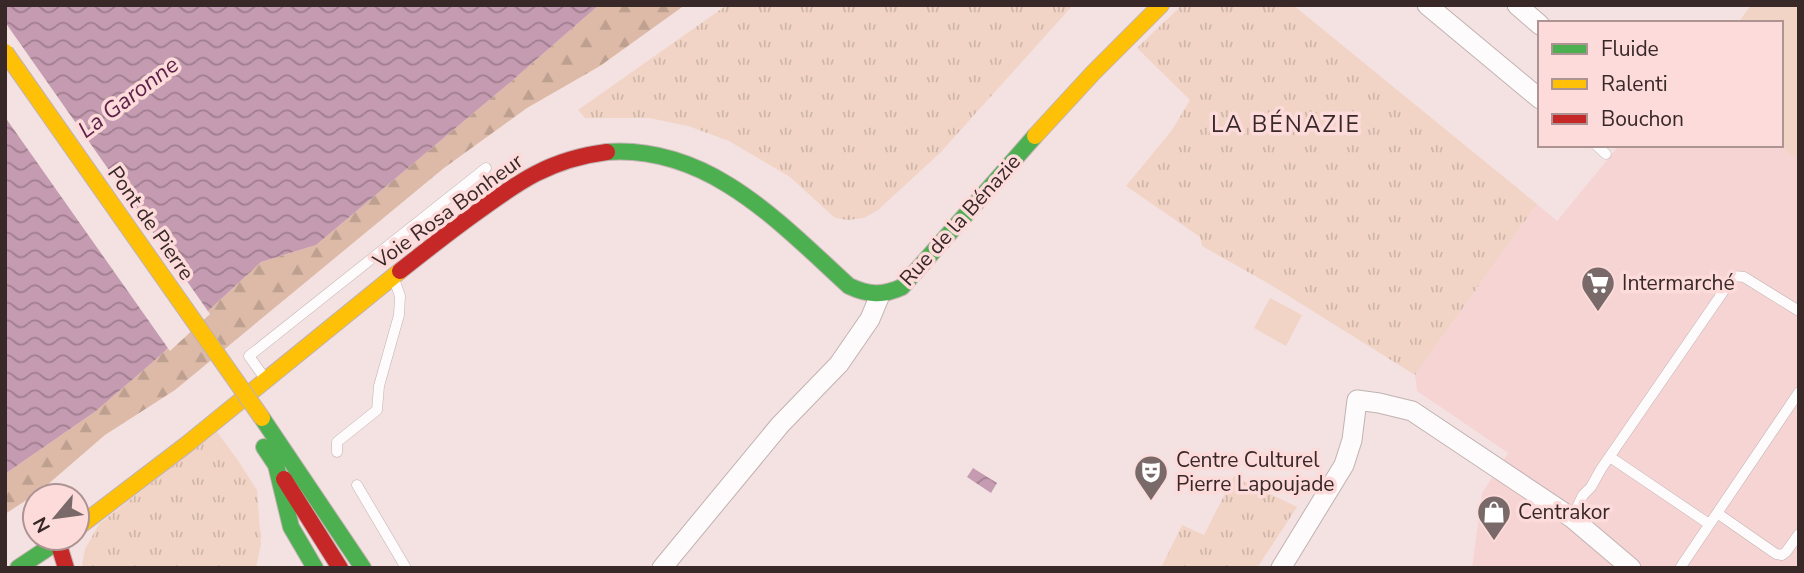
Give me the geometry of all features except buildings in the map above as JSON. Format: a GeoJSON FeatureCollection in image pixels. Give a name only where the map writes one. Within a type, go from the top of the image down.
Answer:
{"type":"FeatureCollection","features":[{"type":"Feature","properties":{"kind":"street","name":"Rue de la Bénazie"},"geometry":{"type":"LineString","coordinates":[[662,568],[780,425],[838,364],[870,319],[880,295],[902,287],[1073,93],[1161,5]]}},
{"type":"Feature","properties":{"kind":"street"},"geometry":{"type":"LineString","coordinates":[[1427,5],[1538,97]]}},
{"type":"Feature","properties":{"kind":"street"},"geometry":{"type":"LineString","coordinates":[[1517,5],[1538,23]]}},
{"type":"Feature","properties":{"kind":"street","name":"Pont de Pierre"},"geometry":{"type":"LineString","coordinates":[[5,52],[256,423]]}},
{"type":"Feature","properties":{"kind":"street","name":"Pont de Pierre"},"geometry":{"type":"LineString","coordinates":[[5,79],[256,423]]}},
{"type":"Feature","properties":{"kind":"street","name":"Voie Rosa Bonheur"},"geometry":{"type":"LineString","coordinates":[[91,517],[437,241],[513,186],[540,170],[573,157],[610,151],[648,152],[684,161],[725,182],[769,215],[849,286],[864,294],[880,295]]}},
{"type":"Feature","properties":{"kind":"street"},"geometry":{"type":"LineString","coordinates":[[1280,568],[1344,465],[1352,440],[1357,400],[1378,402],[1412,411],[1572,518],[1631,568]]}},
{"type":"Feature","properties":{"kind":"street"},"geometry":{"type":"LineString","coordinates":[[256,423],[275,465],[340,568]]}},
{"type":"Feature","properties":{"kind":"street"},"geometry":{"type":"LineString","coordinates":[[256,423],[363,568]]}},
{"type":"Feature","properties":{"kind":"street"},"geometry":{"type":"LineString","coordinates":[[275,465],[291,527],[315,568]]}},
{"type":"Feature","properties":{"kind":"street"},"geometry":{"type":"LineString","coordinates":[[18,568],[43,552]]}},
{"type":"Feature","properties":{"kind":"lane"},"geometry":{"type":"LineString","coordinates":[[1598,147],[1606,154]]}},
{"type":"Feature","properties":{"kind":"lane"},"geometry":{"type":"LineString","coordinates":[[266,380],[249,356],[486,168]]}},
{"type":"Feature","properties":{"kind":"lane"},"geometry":{"type":"LineString","coordinates":[[420,219],[437,241]]}},
{"type":"Feature","properties":{"kind":"lane"},"geometry":{"type":"LineString","coordinates":[[337,452],[337,442],[377,410],[379,386],[399,315],[400,296],[393,276]]}},
{"type":"Feature","properties":{"kind":"lane"},"geometry":{"type":"LineString","coordinates":[[1572,518],[1583,495],[1734,276],[1744,277],[1799,311]]}},
{"type":"Feature","properties":{"kind":"lane"},"geometry":{"type":"LineString","coordinates":[[1680,568],[1799,392]]}},
{"type":"Feature","properties":{"kind":"lane"},"geometry":{"type":"LineString","coordinates":[[1610,457],[1710,524]]}},
{"type":"Feature","properties":{"kind":"lane"},"geometry":{"type":"LineString","coordinates":[[357,485],[406,568]]}},
{"type":"Feature","properties":{"kind":"lane"},"geometry":{"type":"LineString","coordinates":[[1717,513],[1776,554],[1782,555],[1786,552],[1799,534]]}},
{"type":"Feature","properties":{"kind":"shaded area"},"geometry":{"type":"Polygon","coordinates":[[[1614,147],[1782,147],[1799,163],[1799,568],[1472,568],[1482,493],[1508,453],[1417,391],[1415,375],[1537,204],[1557,221],[1616,149],[1614,147]]]}},
{"type":"Feature","properties":{"kind":"green space"},"geometry":{"type":"Polygon","coordinates":[[[599,5],[685,5],[600,66],[527,108],[444,168],[175,390],[105,435],[51,482],[21,482],[21,504],[5,514],[5,474],[96,411],[261,262],[316,245],[599,5]]]}},
{"type":"Feature","properties":{"kind":"green space"},"geometry":{"type":"Polygon","coordinates":[[[727,5],[1073,5],[940,153],[878,210],[864,218],[848,220],[835,218],[790,177],[729,141],[688,126],[649,118],[585,118],[578,110],[727,5]]]}},
{"type":"Feature","properties":{"kind":"green space"},"geometry":{"type":"Polygon","coordinates":[[[1182,5],[1293,5],[1537,204],[1415,375],[1271,285],[1202,246],[1200,237],[1126,186],[1172,130],[1190,100],[1137,48],[1182,5]]]}},
{"type":"Feature","properties":{"kind":"green space"},"geometry":{"type":"Polygon","coordinates":[[[1751,5],[1799,5],[1799,163],[1782,147],[1783,21],[1739,21],[1751,5]]]}},
{"type":"Feature","properties":{"kind":"green space"},"geometry":{"type":"Polygon","coordinates":[[[1270,298],[1302,315],[1286,346],[1254,328],[1270,298]]]}},
{"type":"Feature","properties":{"kind":"green space"},"geometry":{"type":"Polygon","coordinates":[[[217,432],[257,490],[261,544],[256,568],[83,568],[84,552],[91,552],[91,538],[99,524],[217,432]]]}},
{"type":"Feature","properties":{"kind":"green space"},"geometry":{"type":"Polygon","coordinates":[[[1234,476],[1297,507],[1257,568],[1161,568],[1182,525],[1204,535],[1234,476]]]}},
{"type":"Feature","properties":{"kind":"water","name":"La Garonne"},"geometry":{"type":"Polygon","coordinates":[[[5,5],[599,5],[316,245],[261,262],[96,411],[5,474],[5,5]]]}},
{"type":"Feature","properties":{"kind":"water"},"geometry":{"type":"Polygon","coordinates":[[[973,468],[997,483],[991,493],[967,477],[973,468]]]}},
{"type":"Feature","properties":{"kind":"pier"},"geometry":{"type":"Polygon","coordinates":[[[5,22],[210,314],[170,351],[5,117],[5,22]]]}},
{"type":"Feature","properties":{"kind":"traffic: fast"},"geometry":{"type":"LineString","coordinates":[[607,152],[644,153],[678,161],[710,175],[769,214],[849,286],[869,293],[882,293],[902,287],[1035,136]]}},
{"type":"Feature","properties":{"kind":"traffic: fast"},"geometry":{"type":"LineString","coordinates":[[262,418],[363,568]]}},
{"type":"Feature","properties":{"kind":"traffic: fast"},"geometry":{"type":"LineString","coordinates":[[264,447],[276,465],[291,527],[315,568]]}},
{"type":"Feature","properties":{"kind":"traffic: fast"},"geometry":{"type":"LineString","coordinates":[[18,568],[42,552]]}},
{"type":"Feature","properties":{"kind":"traffic: slow"},"geometry":{"type":"LineString","coordinates":[[1035,136],[1161,5]]}},
{"type":"Feature","properties":{"kind":"traffic: slow"},"geometry":{"type":"LineString","coordinates":[[5,52],[262,418]]}},
{"type":"Feature","properties":{"kind":"traffic: slow"},"geometry":{"type":"LineString","coordinates":[[91,517],[186,445],[400,271]]}},
{"type":"Feature","properties":{"kind":"traffic: jam"},"geometry":{"type":"LineString","coordinates":[[400,271],[520,182],[568,160],[607,152]]}},
{"type":"Feature","properties":{"kind":"traffic: jam"},"geometry":{"type":"LineString","coordinates":[[284,479],[340,568]]}},
{"type":"Feature","properties":{"kind":"traffic: jam"},"geometry":{"type":"LineString","coordinates":[[61,552],[66,568]]}},
{"type":"Feature","properties":{"kind":"place","name":"Intermarché"},"geometry":{"type":"Point","coordinates":[1598,313]}},
{"type":"Feature","properties":{"kind":"place","name":"Centre Culturel Pierre Lapoujade"},"geometry":{"type":"Point","coordinates":[1151,502]}},
{"type":"Feature","properties":{"kind":"place","name":"Centrakor"},"geometry":{"type":"Point","coordinates":[1494,542]}},
{"type":"Feature","properties":{"kind":"district","name":"LA BÉNAZIE"},"geometry":{"type":"Point","coordinates":[1286,124]}}]}
